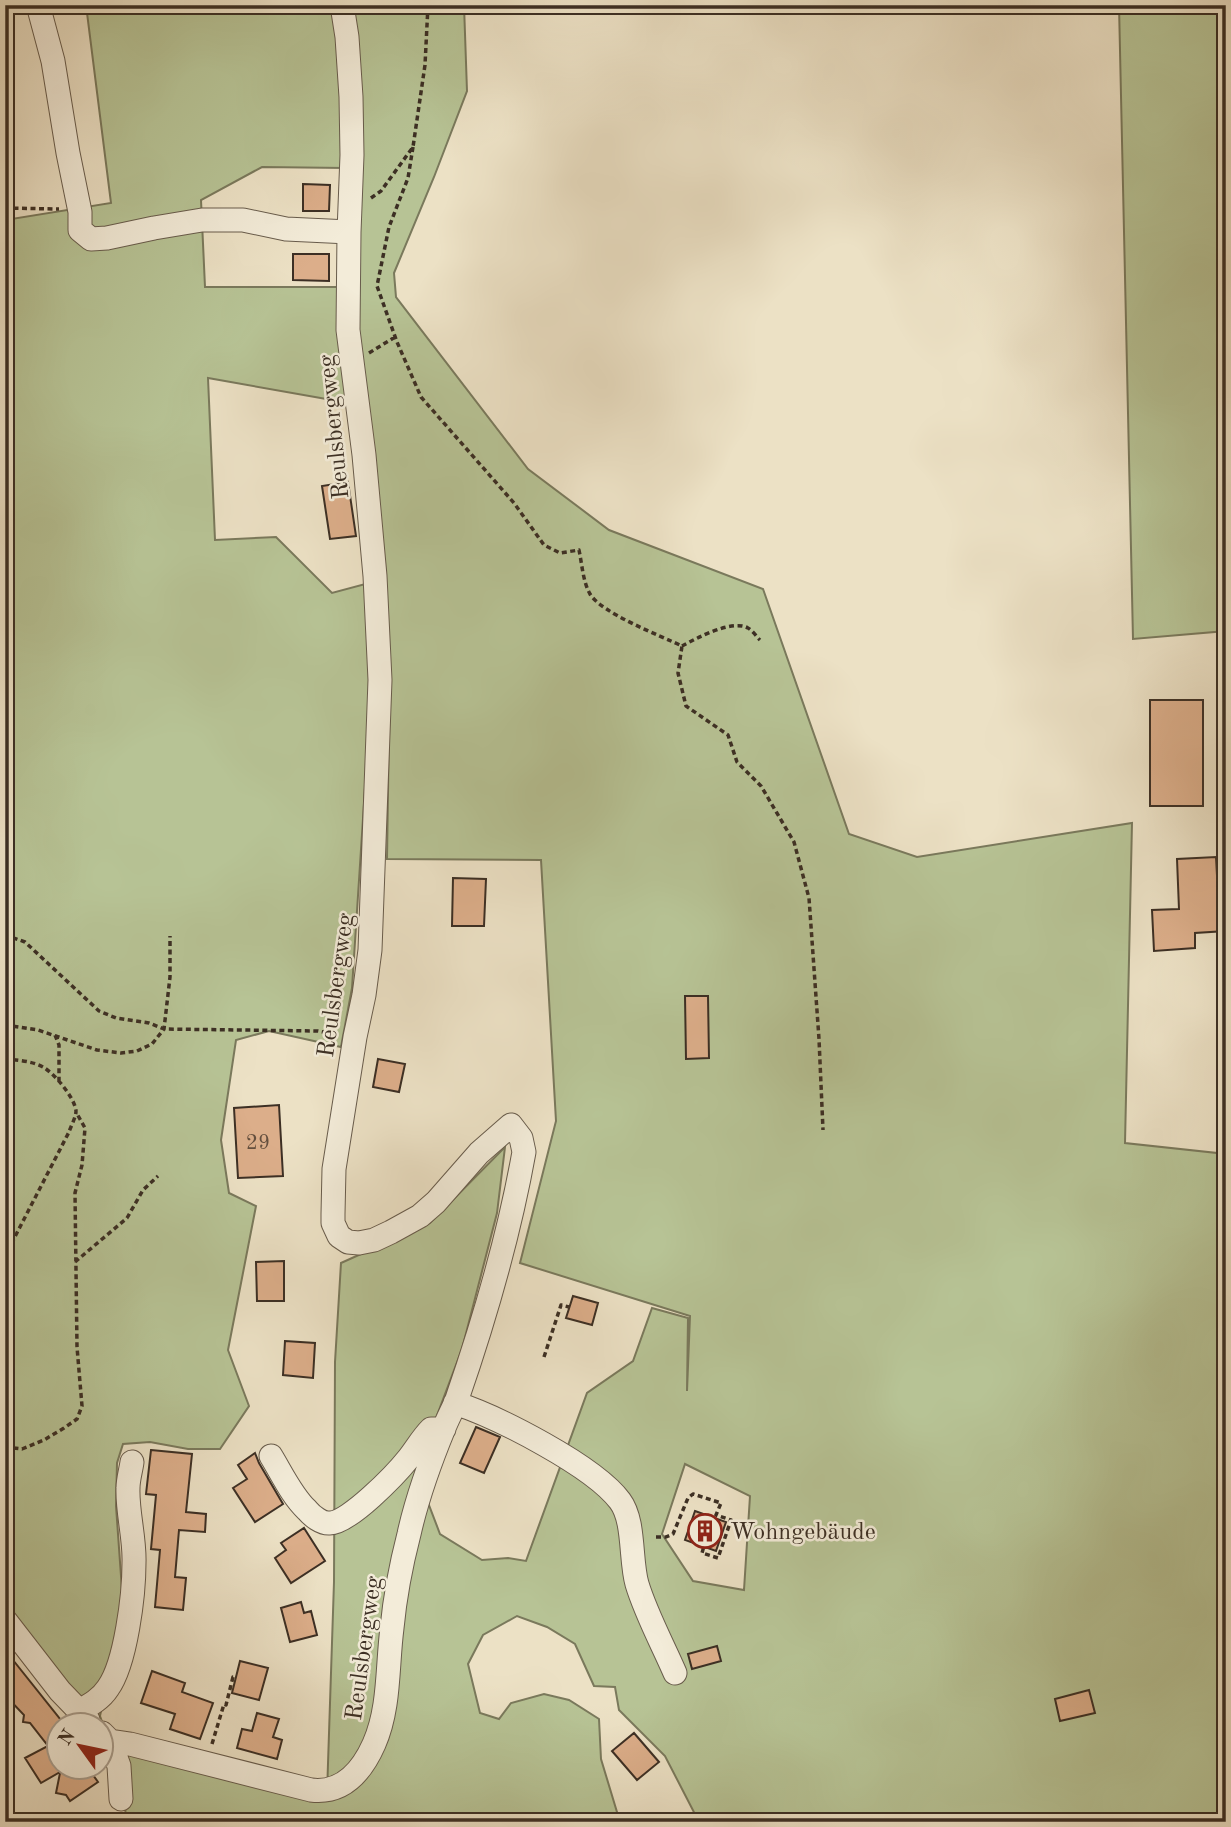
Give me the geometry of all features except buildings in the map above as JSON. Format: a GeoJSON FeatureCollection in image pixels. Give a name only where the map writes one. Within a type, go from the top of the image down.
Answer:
{"type":"FeatureCollection","features":[{"type":"Feature","properties":{"kind":"street"},"geometry":{"type":"LineString","coordinates":[[38,5],[53,61],[80,212],[80,230],[91,239],[202,220],[243,220],[286,229],[349,223]]}},
{"type":"Feature","properties":{"kind":"street","name":"Reulsbergweg"},"geometry":{"type":"LineString","coordinates":[[116,1737],[130,1744],[319,1791],[343,1784],[361,1768],[381,1725],[398,1583],[409,1532],[443,1429],[482,1326],[524,1152],[522,1138],[511,1125],[479,1153],[436,1202],[420,1216],[374,1240],[348,1242],[339,1236],[333,1223],[334,1169],[355,1037],[365,995],[370,950],[380,680],[375,576],[364,455],[348,330],[351,97],[342,5]]}},
{"type":"Feature","properties":{"kind":"street"},"geometry":{"type":"LineString","coordinates":[[455,1403],[542,1443],[596,1478],[621,1501],[629,1523],[638,1587],[675,1673]]}},
{"type":"Feature","properties":{"kind":"street"},"geometry":{"type":"LineString","coordinates":[[271,1456],[301,1504],[312,1515],[330,1524],[352,1513],[379,1490],[409,1458],[425,1434],[431,1429],[443,1429]]}},
{"type":"Feature","properties":{"kind":"street"},"geometry":{"type":"LineString","coordinates":[[98,1712],[99,1699],[107,1691],[116,1674],[130,1605],[135,1562],[128,1489],[132,1462]]}},
{"type":"Feature","properties":{"kind":"street"},"geometry":{"type":"LineString","coordinates":[[5,1620],[60,1691],[80,1712]]}},
{"type":"Feature","properties":{"kind":"street"},"geometry":{"type":"LineString","coordinates":[[116,1760],[120,1766],[121,1799]]}},
{"type":"Feature","properties":{"kind":"path"},"geometry":{"type":"LineString","coordinates":[[428,5],[425,65],[408,178],[389,227],[377,286],[395,337],[421,397],[513,503],[544,545],[560,552],[579,550],[588,591],[593,599],[634,625],[682,646]]}},
{"type":"Feature","properties":{"kind":"path"},"geometry":{"type":"LineString","coordinates":[[1222,5],[1226,12]]}},
{"type":"Feature","properties":{"kind":"path"},"geometry":{"type":"LineString","coordinates":[[349,223],[381,191],[413,147]]}},
{"type":"Feature","properties":{"kind":"path"},"geometry":{"type":"LineString","coordinates":[[5,208],[48,208],[80,212]]}},
{"type":"Feature","properties":{"kind":"path"},"geometry":{"type":"LineString","coordinates":[[353,363],[395,337]]}},
{"type":"Feature","properties":{"kind":"path"},"geometry":{"type":"LineString","coordinates":[[682,646],[732,625],[747,628],[761,640]]}},
{"type":"Feature","properties":{"kind":"path"},"geometry":{"type":"LineString","coordinates":[[682,646],[678,673],[686,706],[727,735],[737,762],[761,786],[794,842],[809,898],[823,1130]]}},
{"type":"Feature","properties":{"kind":"path"},"geometry":{"type":"LineString","coordinates":[[5,1025],[38,1030],[97,1050],[121,1053],[137,1051],[152,1044],[164,1029],[170,977],[170,936]]}},
{"type":"Feature","properties":{"kind":"path"},"geometry":{"type":"LineString","coordinates":[[5,940],[11,937],[25,942],[99,1011],[116,1018],[149,1023],[164,1029],[318,1031],[355,1037]]}},
{"type":"Feature","properties":{"kind":"path"},"geometry":{"type":"LineString","coordinates":[[55,1035],[59,1045],[59,1081]]}},
{"type":"Feature","properties":{"kind":"path"},"geometry":{"type":"LineString","coordinates":[[5,1059],[44,1068],[59,1081],[71,1097],[85,1128],[82,1165],[75,1193],[77,1347],[82,1406],[77,1419],[44,1440],[22,1449],[5,1447]]}},
{"type":"Feature","properties":{"kind":"path"},"geometry":{"type":"LineString","coordinates":[[5,1256],[64,1143],[76,1112]]}},
{"type":"Feature","properties":{"kind":"path"},"geometry":{"type":"LineString","coordinates":[[75,1262],[127,1218],[143,1190],[158,1176]]}},
{"type":"Feature","properties":{"kind":"path"},"geometry":{"type":"LineString","coordinates":[[544,1357],[561,1305],[569,1307]]}},
{"type":"Feature","properties":{"kind":"path"},"geometry":{"type":"LineString","coordinates":[[656,1537],[673,1534],[688,1498],[693,1494],[721,1503],[716,1515],[731,1520],[718,1558],[702,1553],[704,1546]]}},
{"type":"Feature","properties":{"kind":"path"},"geometry":{"type":"LineString","coordinates":[[207,1763],[233,1677],[236,1677]]}},
{"type":"Feature","properties":{"kind":"green space"},"geometry":{"type":"Polygon","coordinates":[[[86,5],[334,5],[345,168],[262,167],[201,200],[205,287],[341,287],[349,403],[208,378],[215,540],[276,537],[332,593],[369,583],[372,680],[352,988],[341,1047],[269,1031],[236,1040],[221,1140],[229,1193],[256,1206],[228,1350],[249,1406],[220,1449],[188,1449],[150,1442],[123,1444],[117,1463],[116,1506],[123,1604],[101,1712],[87,1712],[5,1612],[5,220],[111,203],[86,5]]]}},
{"type":"Feature","properties":{"kind":"green space"},"geometry":{"type":"Polygon","coordinates":[[[346,5],[464,5],[467,91],[394,273],[396,297],[528,469],[609,530],[763,589],[849,834],[917,857],[1132,823],[1125,1143],[1226,1154],[1226,1822],[697,1822],[665,1756],[619,1710],[615,1687],[594,1686],[575,1644],[547,1627],[517,1616],[483,1635],[468,1664],[480,1713],[499,1719],[511,1703],[544,1694],[569,1700],[599,1719],[601,1759],[620,1822],[126,1822],[122,1750],[327,1794],[334,1582],[335,1362],[341,1263],[430,1223],[505,1147],[497,1213],[462,1349],[416,1471],[440,1534],[482,1560],[508,1558],[526,1561],[587,1393],[633,1361],[652,1308],[688,1318],[687,1391],[690,1316],[520,1263],[556,1121],[541,860],[387,859],[390,661],[354,343],[346,5]],[[685,1464],[662,1534],[693,1581],[744,1590],[750,1496],[685,1464]]]}},
{"type":"Feature","properties":{"kind":"green space"},"geometry":{"type":"Polygon","coordinates":[[[1119,5],[1226,5],[1226,631],[1133,639],[1119,5]]]}},
{"type":"Feature","properties":{"kind":"place","name":"Wohngebäude"},"geometry":{"type":"Point","coordinates":[705,1531]}}]}
